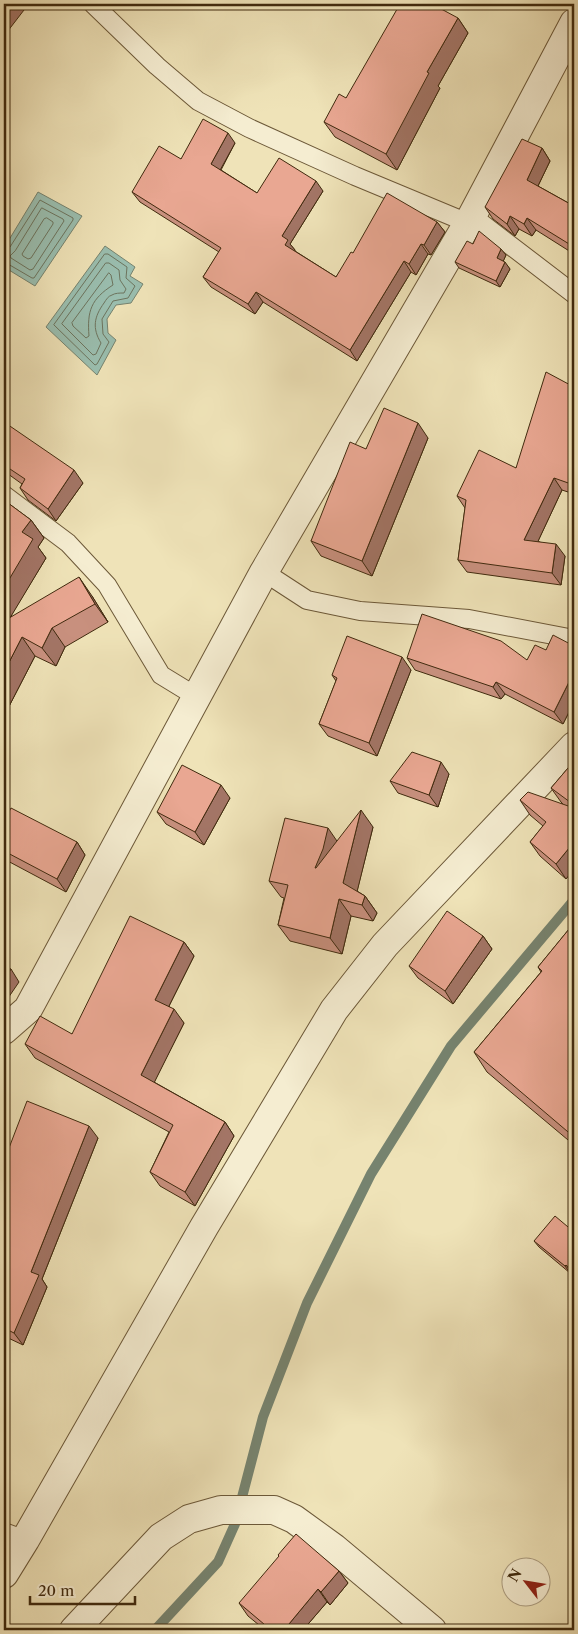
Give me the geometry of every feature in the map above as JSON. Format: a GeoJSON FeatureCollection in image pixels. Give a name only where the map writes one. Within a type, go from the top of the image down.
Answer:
{"type":"FeatureCollection","features":[{"type":"Feature","properties":{"kind":"street"},"geometry":{"type":"LineString","coordinates":[[4,1030],[28,1010],[264,572],[470,220],[574,23]]}},
{"type":"Feature","properties":{"kind":"street"},"geometry":{"type":"LineString","coordinates":[[4,1574],[14,1536],[204,1227],[334,1010],[385,945],[574,746]]}},
{"type":"Feature","properties":{"kind":"street"},"geometry":{"type":"LineString","coordinates":[[74,1630],[161,1537],[189,1519],[234,1510],[274,1510],[294,1519],[334,1548],[432,1630]]}},
{"type":"Feature","properties":{"kind":"lane"},"geometry":{"type":"LineString","coordinates":[[93,4],[157,66],[198,101],[249,128],[320,160],[470,220],[574,294]]}},
{"type":"Feature","properties":{"kind":"lane"},"geometry":{"type":"LineString","coordinates":[[4,495],[68,543],[107,585],[161,675],[197,697]]}},
{"type":"Feature","properties":{"kind":"lane"},"geometry":{"type":"LineString","coordinates":[[264,572],[306,600],[360,611],[469,619],[574,639]]}},
{"type":"Feature","properties":{"kind":"water"},"geometry":{"type":"Polygon","coordinates":[[[38,192],[82,216],[35,286],[4,267],[4,248],[38,192]]]}},
{"type":"Feature","properties":{"kind":"water"},"geometry":{"type":"Polygon","coordinates":[[[105,246],[135,267],[130,276],[143,284],[131,303],[116,305],[107,319],[108,333],[116,340],[97,375],[46,327],[105,246]]]}},
{"type":"Feature","properties":{"kind":"building"},"geometry":{"type":"Polygon","coordinates":[[[400,4],[432,4],[458,18],[427,72],[429,73],[386,154],[324,122],[339,94],[346,98],[400,4]]]}},
{"type":"Feature","properties":{"kind":"building"},"geometry":{"type":"Polygon","coordinates":[[[203,119],[228,133],[211,164],[257,193],[279,158],[316,181],[282,236],[288,240],[285,245],[336,277],[351,252],[353,253],[387,193],[437,222],[424,245],[421,244],[409,264],[404,261],[350,350],[256,292],[248,304],[203,277],[221,248],[132,192],[159,146],[181,159],[203,119]]]}},
{"type":"Feature","properties":{"kind":"building"},"geometry":{"type":"Polygon","coordinates":[[[522,139],[542,148],[527,180],[572,205],[574,201],[574,247],[527,218],[524,224],[510,216],[507,224],[485,207],[522,139]]]}},
{"type":"Feature","properties":{"kind":"building"},"geometry":{"type":"Polygon","coordinates":[[[479,231],[501,249],[497,258],[505,262],[496,281],[455,262],[467,241],[473,244],[479,231]]]}},
{"type":"Feature","properties":{"kind":"building"},"geometry":{"type":"Polygon","coordinates":[[[546,372],[574,387],[574,485],[554,478],[524,540],[556,544],[552,573],[458,560],[466,500],[457,496],[479,450],[516,468],[546,372]]]}},
{"type":"Feature","properties":{"kind":"building"},"geometry":{"type":"Polygon","coordinates":[[[384,408],[418,423],[362,561],[311,541],[350,442],[366,449],[384,408]]]}},
{"type":"Feature","properties":{"kind":"building"},"geometry":{"type":"Polygon","coordinates":[[[4,422],[74,470],[48,509],[20,488],[25,479],[4,465],[4,422]]]}},
{"type":"Feature","properties":{"kind":"building"},"geometry":{"type":"Polygon","coordinates":[[[4,500],[31,520],[22,532],[33,539],[4,588],[4,500]]]}},
{"type":"Feature","properties":{"kind":"building"},"geometry":{"type":"Polygon","coordinates":[[[79,577],[95,604],[52,628],[42,648],[22,637],[4,672],[4,621],[79,577]]]}},
{"type":"Feature","properties":{"kind":"building"},"geometry":{"type":"Polygon","coordinates":[[[422,614],[501,641],[527,660],[535,645],[546,650],[553,635],[574,646],[574,672],[554,712],[496,682],[493,687],[407,658],[422,614]]]}},
{"type":"Feature","properties":{"kind":"building"},"geometry":{"type":"Polygon","coordinates":[[[347,636],[402,657],[369,743],[319,724],[337,678],[332,675],[347,636]]]}},
{"type":"Feature","properties":{"kind":"building"},"geometry":{"type":"Polygon","coordinates":[[[412,752],[441,762],[429,795],[390,781],[412,752]]]}},
{"type":"Feature","properties":{"kind":"building"},"geometry":{"type":"Polygon","coordinates":[[[574,761],[574,805],[551,788],[574,761]]]}},
{"type":"Feature","properties":{"kind":"building"},"geometry":{"type":"Polygon","coordinates":[[[182,765],[221,785],[195,832],[157,812],[182,765]]]}},
{"type":"Feature","properties":{"kind":"building"},"geometry":{"type":"Polygon","coordinates":[[[528,792],[574,808],[574,842],[556,864],[530,842],[546,822],[520,800],[528,792]]]}},
{"type":"Feature","properties":{"kind":"building"},"geometry":{"type":"Polygon","coordinates":[[[11,808],[77,842],[57,879],[4,851],[4,821],[11,808]]]}},
{"type":"Feature","properties":{"kind":"building"},"geometry":{"type":"Polygon","coordinates":[[[361,810],[343,883],[365,896],[362,905],[339,899],[330,938],[278,925],[288,885],[269,881],[285,818],[328,828],[316,868],[361,810]]]}},
{"type":"Feature","properties":{"kind":"building"},"geometry":{"type":"Polygon","coordinates":[[[447,911],[483,936],[445,991],[409,966],[447,911]]]}},
{"type":"Feature","properties":{"kind":"building"},"geometry":{"type":"Polygon","coordinates":[[[130,916],[184,942],[155,1000],[174,1009],[141,1075],[225,1122],[185,1192],[150,1172],[173,1125],[25,1044],[40,1016],[72,1034],[130,916]]]}},
{"type":"Feature","properties":{"kind":"building"},"geometry":{"type":"Polygon","coordinates":[[[574,923],[574,1137],[474,1052],[542,971],[538,967],[574,923]]]}},
{"type":"Feature","properties":{"kind":"building"},"geometry":{"type":"Polygon","coordinates":[[[4,965],[11,969],[4,979],[4,965]]]}},
{"type":"Feature","properties":{"kind":"building"},"geometry":{"type":"Polygon","coordinates":[[[27,1101],[89,1126],[31,1272],[39,1275],[14,1333],[4,1328],[4,1161],[27,1101]]]}},
{"type":"Feature","properties":{"kind":"building"},"geometry":{"type":"Polygon","coordinates":[[[555,1216],[574,1232],[574,1272],[534,1241],[555,1216]]]}},
{"type":"Feature","properties":{"kind":"building"},"geometry":{"type":"Polygon","coordinates":[[[296,1534],[339,1571],[321,1592],[318,1589],[284,1630],[271,1630],[239,1603],[296,1534]]]}},
{"type":"Feature","properties":{"kind":"waterway"},"geometry":{"type":"LineString","coordinates":[[155,1630],[218,1562],[235,1524],[263,1417],[307,1303],[371,1174],[451,1046],[574,900]]}}]}
